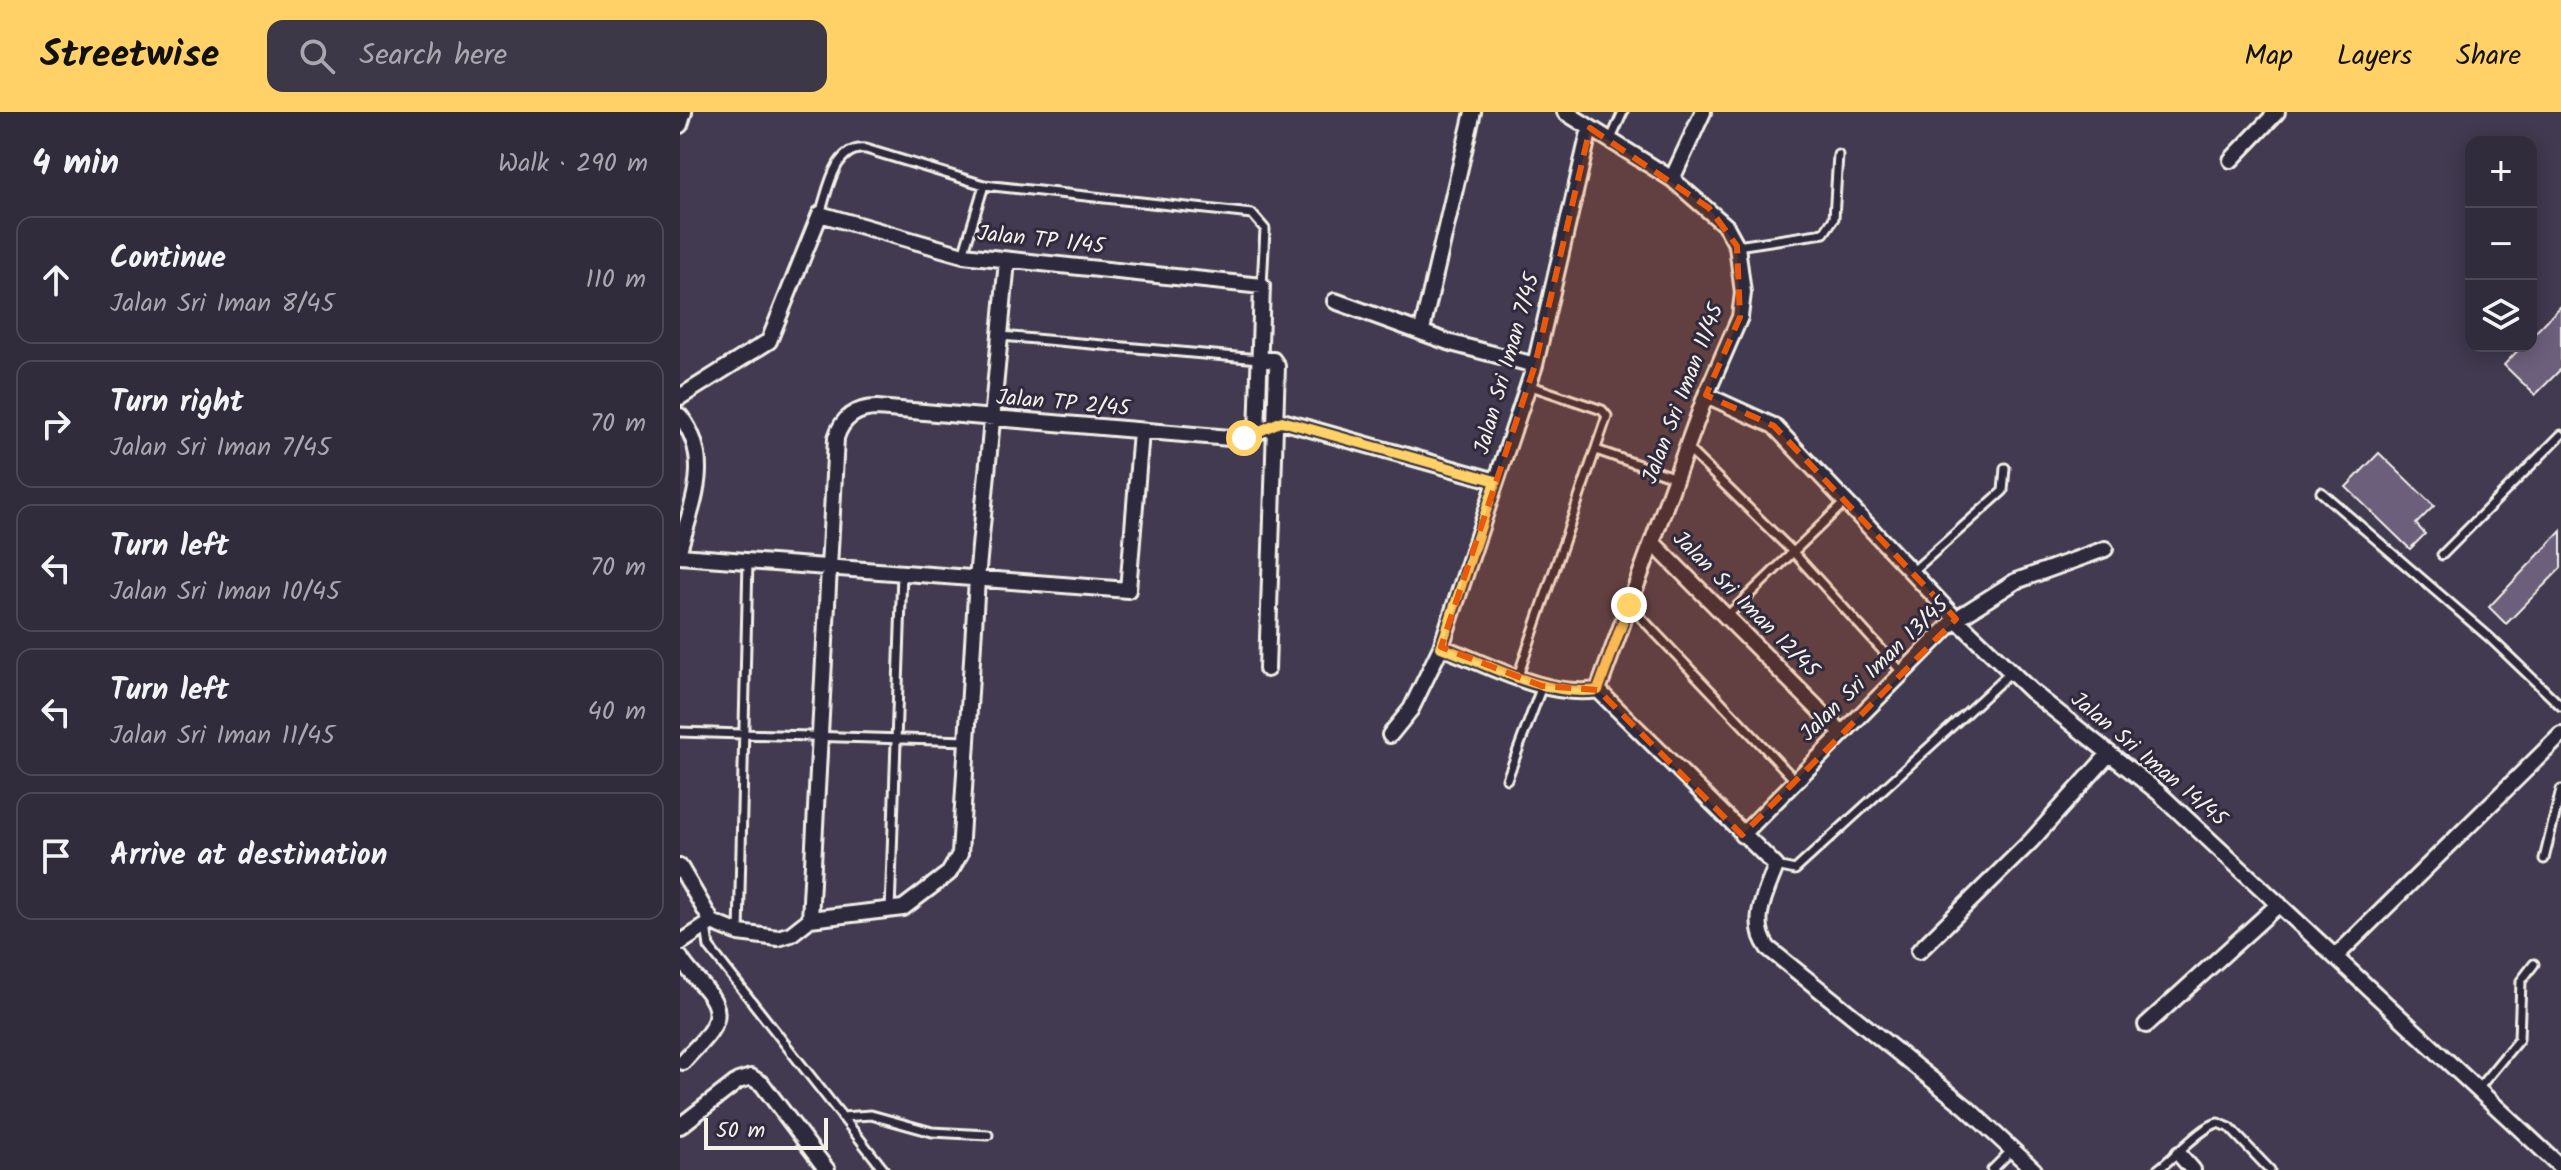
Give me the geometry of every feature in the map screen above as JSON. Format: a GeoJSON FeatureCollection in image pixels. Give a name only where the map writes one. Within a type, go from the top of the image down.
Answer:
{"type":"FeatureCollection","features":[{"type":"Feature","properties":{"kind":"street"},"geometry":{"type":"LineString","coordinates":[[680,125],[684,112]]}},
{"type":"Feature","properties":{"kind":"street"},"geometry":{"type":"LineString","coordinates":[[1422,330],[1473,112]]}},
{"type":"Feature","properties":{"kind":"street"},"geometry":{"type":"LineString","coordinates":[[1565,112],[1672,179],[1726,226],[1737,246]]}},
{"type":"Feature","properties":{"kind":"street"},"geometry":{"type":"LineString","coordinates":[[1672,179],[1703,112]]}},
{"type":"Feature","properties":{"kind":"street"},"geometry":{"type":"LineString","coordinates":[[2231,160],[2277,112]]}},
{"type":"Feature","properties":{"kind":"street","name":"Jalan Sri Iman 7/45"},"geometry":{"type":"LineString","coordinates":[[1390,735],[1411,709],[1441,647],[1535,365],[1590,128]]}},
{"type":"Feature","properties":{"kind":"street"},"geometry":{"type":"LineString","coordinates":[[680,397],[769,341],[820,214]]}},
{"type":"Feature","properties":{"kind":"street","name":"Jalan TP 1/45"},"geometry":{"type":"LineString","coordinates":[[820,214],[963,255],[1262,286]]}},
{"type":"Feature","properties":{"kind":"street","name":"Jalan Sri Iman 11/45"},"geometry":{"type":"LineString","coordinates":[[1598,690],[1706,395],[1740,317],[1743,293],[1737,246]]}},
{"type":"Feature","properties":{"kind":"street"},"geometry":{"type":"LineString","coordinates":[[680,867],[709,924],[739,933],[778,938],[791,934],[810,919],[890,912],[927,893],[959,859],[977,579],[1007,261]]}},
{"type":"Feature","properties":{"kind":"street"},"geometry":{"type":"LineString","coordinates":[[1257,433],[1262,286]]}},
{"type":"Feature","properties":{"kind":"street"},"geometry":{"type":"LineString","coordinates":[[1335,301],[1451,343],[1535,365]]}},
{"type":"Feature","properties":{"kind":"street"},"geometry":{"type":"LineString","coordinates":[[1261,360],[1276,363],[1267,669]]}},
{"type":"Feature","properties":{"kind":"street","name":"Jalan Sri Iman 14/45"},"geometry":{"type":"LineString","coordinates":[[1706,395],[1774,426],[1956,619],[2011,672],[2159,793],[2561,1167]]}},
{"type":"Feature","properties":{"kind":"street","name":"Jalan TP 2/45"},"geometry":{"type":"LineString","coordinates":[[828,567],[836,438],[846,419],[860,410],[877,408],[1230,438],[1257,433],[1276,422]]}},
{"type":"Feature","properties":{"kind":"street"},"geometry":{"type":"LineString","coordinates":[[680,416],[693,441],[699,471],[698,492],[682,532],[680,547]]}},
{"type":"Feature","properties":{"kind":"street"},"geometry":{"type":"LineString","coordinates":[[1276,422],[1496,481]]}},
{"type":"Feature","properties":{"kind":"street"},"geometry":{"type":"LineString","coordinates":[[680,556],[1128,590],[1141,432]]}},
{"type":"Feature","properties":{"kind":"street","name":"Jalan Sri Iman 12/45"},"geometry":{"type":"LineString","coordinates":[[1652,542],[1841,732]]}},
{"type":"Feature","properties":{"kind":"street","name":"Jalan Sri Iman 13/45"},"geometry":{"type":"LineString","coordinates":[[1742,835],[1956,619],[2016,581],[2105,549]]}},
{"type":"Feature","properties":{"kind":"street"},"geometry":{"type":"LineString","coordinates":[[810,919],[828,567]]}},
{"type":"Feature","properties":{"kind":"street"},"geometry":{"type":"LineString","coordinates":[[1441,647],[1542,686],[1568,691],[1598,690],[1776,866],[1758,920],[1758,931],[1768,948],[1966,1107],[2034,1170]]}},
{"type":"Feature","properties":{"kind":"street"},"geometry":{"type":"LineString","coordinates":[[2335,957],[2561,735]]}},
{"type":"Feature","properties":{"kind":"street"},"geometry":{"type":"LineString","coordinates":[[1919,951],[2031,841],[2109,754]]}},
{"type":"Feature","properties":{"kind":"street"},"geometry":{"type":"LineString","coordinates":[[2146,1025],[2279,904]]}},
{"type":"Feature","properties":{"kind":"street"},"geometry":{"type":"LineString","coordinates":[[680,943],[709,924]]}},
{"type":"Feature","properties":{"kind":"street"},"geometry":{"type":"LineString","coordinates":[[680,957],[713,999],[718,1012],[715,1025],[683,1062]]}},
{"type":"Feature","properties":{"kind":"street"},"geometry":{"type":"LineString","coordinates":[[680,1126],[738,1081],[751,1077],[762,1084],[827,1170]]}},
{"type":"Feature","properties":{"kind":"street"},"geometry":{"type":"LineString","coordinates":[[2179,1154],[2193,1170]]}},
{"type":"Feature","properties":{"kind":"lane"},"geometry":{"type":"LineString","coordinates":[[1610,141],[1623,112]]}},
{"type":"Feature","properties":{"kind":"lane"},"geometry":{"type":"LineString","coordinates":[[820,214],[838,163],[852,149],[866,149],[984,185],[1252,214],[1265,229],[1262,286]]}},
{"type":"Feature","properties":{"kind":"lane"},"geometry":{"type":"LineString","coordinates":[[1737,246],[1824,233],[1834,218],[1838,155]]}},
{"type":"Feature","properties":{"kind":"lane"},"geometry":{"type":"LineString","coordinates":[[963,255],[984,185]]}},
{"type":"Feature","properties":{"kind":"lane"},"geometry":{"type":"LineString","coordinates":[[1000,336],[1261,360]]}},
{"type":"Feature","properties":{"kind":"lane"},"geometry":{"type":"LineString","coordinates":[[1518,676],[1606,420],[1605,412],[1528,385]]}},
{"type":"Feature","properties":{"kind":"lane"},"geometry":{"type":"LineString","coordinates":[[2442,555],[2561,435]]}},
{"type":"Feature","properties":{"kind":"lane"},"geometry":{"type":"LineString","coordinates":[[1687,448],[1793,552],[1902,672]]}},
{"type":"Feature","properties":{"kind":"lane"},"geometry":{"type":"LineString","coordinates":[[1596,450],[1676,478]]}},
{"type":"Feature","properties":{"kind":"lane"},"geometry":{"type":"LineString","coordinates":[[1912,572],[2003,491],[2005,468]]}},
{"type":"Feature","properties":{"kind":"lane"},"geometry":{"type":"LineString","coordinates":[[2321,492],[2489,637],[2561,706]]}},
{"type":"Feature","properties":{"kind":"lane"},"geometry":{"type":"LineString","coordinates":[[1725,617],[1845,502]]}},
{"type":"Feature","properties":{"kind":"lane"},"geometry":{"type":"LineString","coordinates":[[739,933],[748,561]]}},
{"type":"Feature","properties":{"kind":"lane"},"geometry":{"type":"LineString","coordinates":[[890,912],[902,573]]}},
{"type":"Feature","properties":{"kind":"lane"},"geometry":{"type":"LineString","coordinates":[[1629,605],[1795,780]]}},
{"type":"Feature","properties":{"kind":"lane"},"geometry":{"type":"LineString","coordinates":[[1776,866],[1795,870],[2011,672]]}},
{"type":"Feature","properties":{"kind":"lane"},"geometry":{"type":"LineString","coordinates":[[1507,779],[1542,686]]}},
{"type":"Feature","properties":{"kind":"lane"},"geometry":{"type":"LineString","coordinates":[[680,732],[967,741]]}},
{"type":"Feature","properties":{"kind":"lane"},"geometry":{"type":"LineString","coordinates":[[2544,859],[2561,790]]}},
{"type":"Feature","properties":{"kind":"lane"},"geometry":{"type":"LineString","coordinates":[[709,924],[709,947],[884,1170]]}},
{"type":"Feature","properties":{"kind":"lane"},"geometry":{"type":"LineString","coordinates":[[2477,1090],[2519,1039],[2521,981],[2534,964]]}},
{"type":"Feature","properties":{"kind":"lane"},"geometry":{"type":"LineString","coordinates":[[842,1117],[871,1115],[932,1132],[988,1135]]}},
{"type":"Feature","properties":{"kind":"lane"},"geometry":{"type":"LineString","coordinates":[[2157,1170],[2206,1128],[2218,1123],[2230,1128],[2270,1170]]}},
{"type":"Feature","properties":{"kind":"lane"},"geometry":{"type":"LineString","coordinates":[[1992,1170],[2013,1149]]}},
{"type":"Feature","properties":{"kind":"highlighted area"},"geometry":{"type":"Polygon","coordinates":[[[1590,128],[1709,208],[1737,246],[1740,317],[1706,395],[1774,426],[1956,619],[1742,835],[1598,690],[1542,686],[1441,647],[1535,365],[1590,128]]]}},
{"type":"Feature","properties":{"kind":"building"},"geometry":{"type":"Polygon","coordinates":[[[2561,306],[2561,369],[2535,395],[2504,365],[2516,352],[2537,352],[2537,331],[2561,306]]]}},
{"type":"Feature","properties":{"kind":"building"},"geometry":{"type":"Polygon","coordinates":[[[2379,453],[2434,506],[2416,524],[2425,534],[2410,549],[2346,487],[2379,453]]]}},
{"type":"Feature","properties":{"kind":"building"},"geometry":{"type":"Polygon","coordinates":[[[2561,531],[2561,568],[2506,624],[2489,607],[2561,531]]]}},
{"type":"Feature","properties":{"kind":"route"},"geometry":{"type":"LineString","coordinates":[[1244,438],[1282,421],[1496,481],[1441,647],[1542,686],[1568,691],[1598,690],[1629,605]]}}]}
